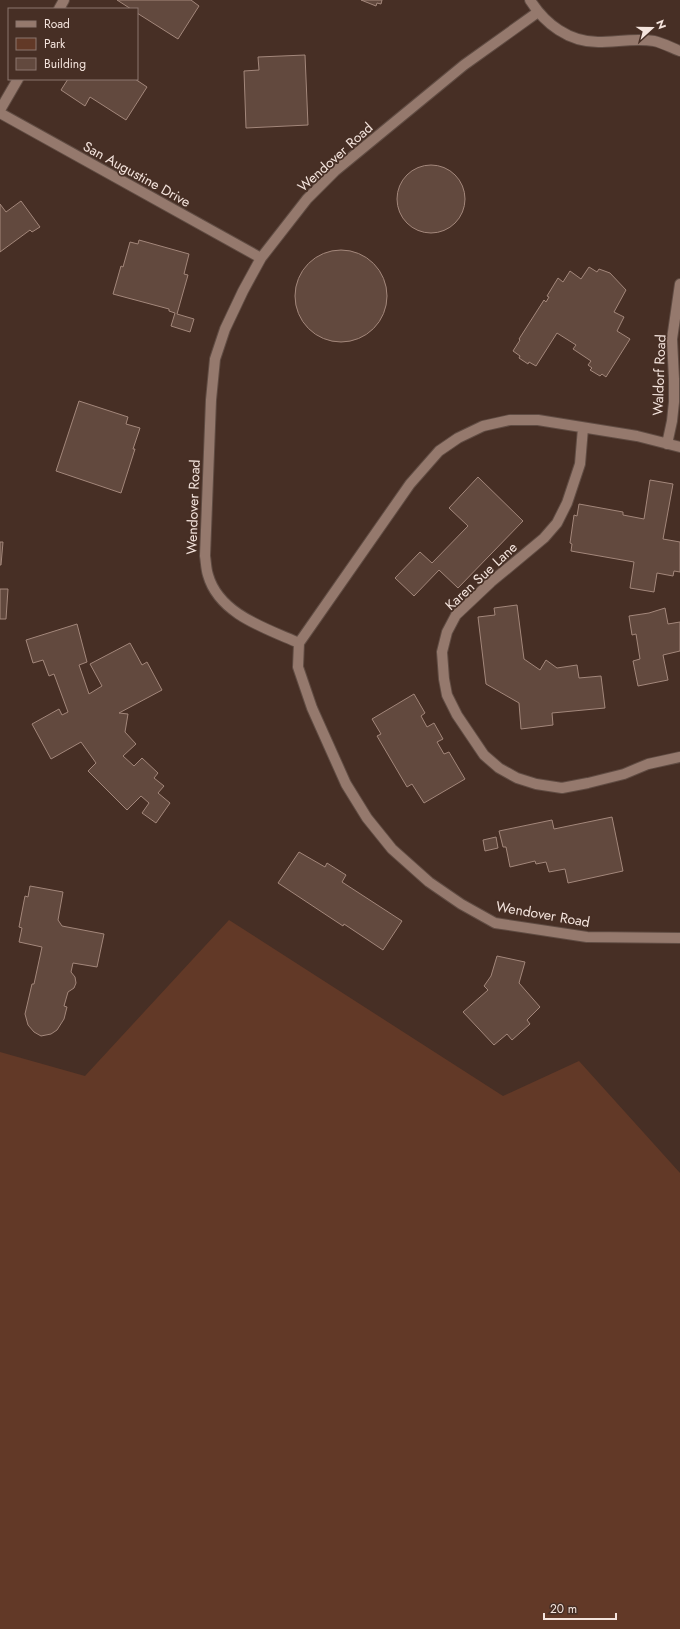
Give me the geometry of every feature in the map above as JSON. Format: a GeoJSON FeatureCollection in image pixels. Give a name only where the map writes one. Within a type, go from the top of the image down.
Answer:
{"type":"FeatureCollection","features":[{"type":"Feature","properties":{"kind":"street"},"geometry":{"type":"LineString","coordinates":[[530,0],[543,18],[559,30],[577,38],[597,42],[632,39],[656,42],[680,51]]}},
{"type":"Feature","properties":{"kind":"street","name":"Wendover Road"},"geometry":{"type":"LineString","coordinates":[[538,12],[464,65],[335,171],[307,199],[262,258],[243,291],[225,329],[215,359],[211,400],[205,556],[208,576],[217,594],[230,608],[255,624],[299,643],[298,667],[312,708],[346,784],[367,818],[392,848],[429,882],[461,904],[495,922],[587,937],[680,938]]}},
{"type":"Feature","properties":{"kind":"street"},"geometry":{"type":"LineString","coordinates":[[0,110],[17,80]]}},
{"type":"Feature","properties":{"kind":"street","name":"San Augustine Drive"},"geometry":{"type":"LineString","coordinates":[[0,113],[262,258]]}},
{"type":"Feature","properties":{"kind":"street","name":"Waldorf Road"},"geometry":{"type":"LineString","coordinates":[[667,444],[674,402],[672,339],[680,284]]}},
{"type":"Feature","properties":{"kind":"street"},"geometry":{"type":"LineString","coordinates":[[299,643],[410,484],[439,451],[458,438],[483,426],[510,420],[538,420],[637,436],[680,447]]}},
{"type":"Feature","properties":{"kind":"street","name":"Karen Sue Lane"},"geometry":{"type":"LineString","coordinates":[[583,428],[580,464],[567,503],[557,523],[544,538],[491,582],[456,615],[447,632],[442,652],[447,695],[457,715],[484,755],[499,768],[517,778],[536,784],[562,788],[588,783],[618,775],[648,764],[680,756]]}},
{"type":"Feature","properties":{"kind":"green space"},"geometry":{"type":"Polygon","coordinates":[[[229,920],[503,1096],[579,1061],[680,1173],[680,1629],[0,1629],[0,1052],[85,1076],[229,920]]]}},
{"type":"Feature","properties":{"kind":"building"},"geometry":{"type":"Polygon","coordinates":[[[117,0],[191,0],[199,6],[178,39],[138,14],[138,8],[129,8],[117,0]]]}},
{"type":"Feature","properties":{"kind":"building"},"geometry":{"type":"Polygon","coordinates":[[[361,0],[382,0],[381,4],[377,3],[376,6],[361,0]]]}},
{"type":"Feature","properties":{"kind":"building"},"geometry":{"type":"Polygon","coordinates":[[[305,55],[308,125],[246,128],[244,71],[259,70],[258,57],[305,55]]]}},
{"type":"Feature","properties":{"kind":"building"},"geometry":{"type":"Polygon","coordinates":[[[67,80],[136,80],[147,87],[126,120],[90,97],[85,106],[61,90],[67,80]]]}},
{"type":"Feature","properties":{"kind":"building"},"geometry":{"type":"Polygon","coordinates":[[[424,165],[438,165],[450,171],[459,180],[465,192],[463,212],[455,223],[444,231],[438,233],[424,233],[418,231],[407,223],[399,212],[397,206],[397,192],[399,186],[407,175],[418,167],[424,165]]]}},
{"type":"Feature","properties":{"kind":"building"},"geometry":{"type":"Polygon","coordinates":[[[21,201],[40,227],[32,232],[30,230],[0,252],[0,204],[6,212],[21,201]]]}},
{"type":"Feature","properties":{"kind":"building"},"geometry":{"type":"Polygon","coordinates":[[[139,240],[189,254],[184,274],[188,275],[177,314],[194,319],[190,332],[171,326],[175,313],[169,311],[169,309],[113,294],[130,242],[138,244],[139,240]]]}},
{"type":"Feature","properties":{"kind":"building"},"geometry":{"type":"Polygon","coordinates":[[[341,250],[359,253],[374,263],[384,278],[387,296],[384,314],[374,329],[359,339],[341,342],[323,339],[308,329],[298,314],[295,296],[298,278],[308,263],[323,253],[341,250]]]}},
{"type":"Feature","properties":{"kind":"building"},"geometry":{"type":"Polygon","coordinates":[[[589,267],[597,272],[599,269],[610,273],[626,290],[614,312],[624,317],[617,331],[630,339],[606,377],[602,374],[600,376],[590,370],[592,368],[588,365],[591,361],[573,349],[576,345],[557,333],[536,366],[529,362],[528,364],[519,358],[520,356],[513,351],[544,300],[546,302],[549,297],[547,296],[558,278],[563,282],[570,271],[581,279],[589,267]]]}},
{"type":"Feature","properties":{"kind":"building"},"geometry":{"type":"Polygon","coordinates":[[[79,401],[128,417],[126,424],[140,428],[121,493],[56,471],[79,401]]]}},
{"type":"Feature","properties":{"kind":"building"},"geometry":{"type":"Polygon","coordinates":[[[478,477],[523,521],[458,588],[439,570],[414,596],[395,578],[420,552],[432,563],[468,526],[449,508],[478,477]]]}},
{"type":"Feature","properties":{"kind":"building"},"geometry":{"type":"Polygon","coordinates":[[[650,480],[673,484],[663,539],[680,542],[680,572],[674,571],[673,576],[657,573],[654,592],[630,588],[634,562],[571,551],[572,544],[570,543],[574,515],[577,516],[579,504],[623,512],[623,515],[644,519],[650,480]]]}},
{"type":"Feature","properties":{"kind":"building"},"geometry":{"type":"Polygon","coordinates":[[[0,542],[3,542],[1,565],[0,565],[0,542]]]}},
{"type":"Feature","properties":{"kind":"building"},"geometry":{"type":"Polygon","coordinates":[[[0,589],[8,589],[6,619],[0,619],[0,589]]]}},
{"type":"Feature","properties":{"kind":"building"},"geometry":{"type":"Polygon","coordinates":[[[517,605],[524,659],[540,670],[546,660],[557,668],[577,665],[579,678],[601,676],[605,708],[552,713],[553,725],[521,729],[519,703],[486,684],[478,617],[495,615],[494,608],[517,605]]]}},
{"type":"Feature","properties":{"kind":"building"},"geometry":{"type":"Polygon","coordinates":[[[665,608],[668,624],[680,622],[680,651],[663,655],[668,680],[638,686],[633,661],[640,659],[636,634],[632,635],[629,616],[649,613],[665,608]]]}},
{"type":"Feature","properties":{"kind":"building"},"geometry":{"type":"Polygon","coordinates":[[[77,624],[87,662],[79,665],[89,694],[102,686],[90,664],[130,643],[142,665],[147,662],[162,690],[119,713],[128,714],[125,732],[136,744],[123,756],[134,766],[142,758],[158,773],[154,778],[164,786],[158,793],[170,803],[156,823],[142,813],[149,803],[141,796],[127,810],[88,771],[96,763],[81,742],[51,759],[32,724],[59,709],[62,715],[68,712],[54,674],[49,676],[43,660],[33,663],[26,640],[77,624]]]}},
{"type":"Feature","properties":{"kind":"building"},"geometry":{"type":"Polygon","coordinates":[[[414,694],[425,713],[421,716],[427,727],[434,723],[443,739],[437,742],[444,754],[449,752],[465,779],[424,803],[412,784],[407,787],[377,736],[381,734],[372,719],[414,694]]]}},
{"type":"Feature","properties":{"kind":"building"},"geometry":{"type":"Polygon","coordinates":[[[612,817],[623,871],[568,883],[565,869],[549,872],[546,862],[536,864],[535,861],[510,867],[506,847],[503,847],[499,831],[552,820],[554,829],[612,817]]]}},
{"type":"Feature","properties":{"kind":"building"},"geometry":{"type":"Polygon","coordinates":[[[496,837],[498,848],[485,851],[483,840],[496,837]]]}},
{"type":"Feature","properties":{"kind":"building"},"geometry":{"type":"Polygon","coordinates":[[[299,852],[325,867],[327,863],[346,875],[342,882],[402,921],[383,950],[344,924],[343,926],[278,883],[299,852]]]}},
{"type":"Feature","properties":{"kind":"building"},"geometry":{"type":"Polygon","coordinates":[[[30,886],[63,892],[58,920],[62,926],[104,934],[97,967],[73,963],[71,972],[75,977],[76,983],[74,988],[68,992],[64,1006],[67,1007],[64,1019],[57,1030],[51,1034],[41,1036],[34,1032],[28,1025],[25,1014],[32,984],[34,984],[42,947],[19,942],[22,928],[19,927],[25,896],[28,897],[30,886]]]}},
{"type":"Feature","properties":{"kind":"building"},"geometry":{"type":"Polygon","coordinates":[[[497,956],[525,962],[519,983],[540,1007],[527,1020],[530,1024],[512,1040],[507,1034],[494,1045],[463,1012],[488,990],[484,986],[491,976],[497,956]]]}}]}
